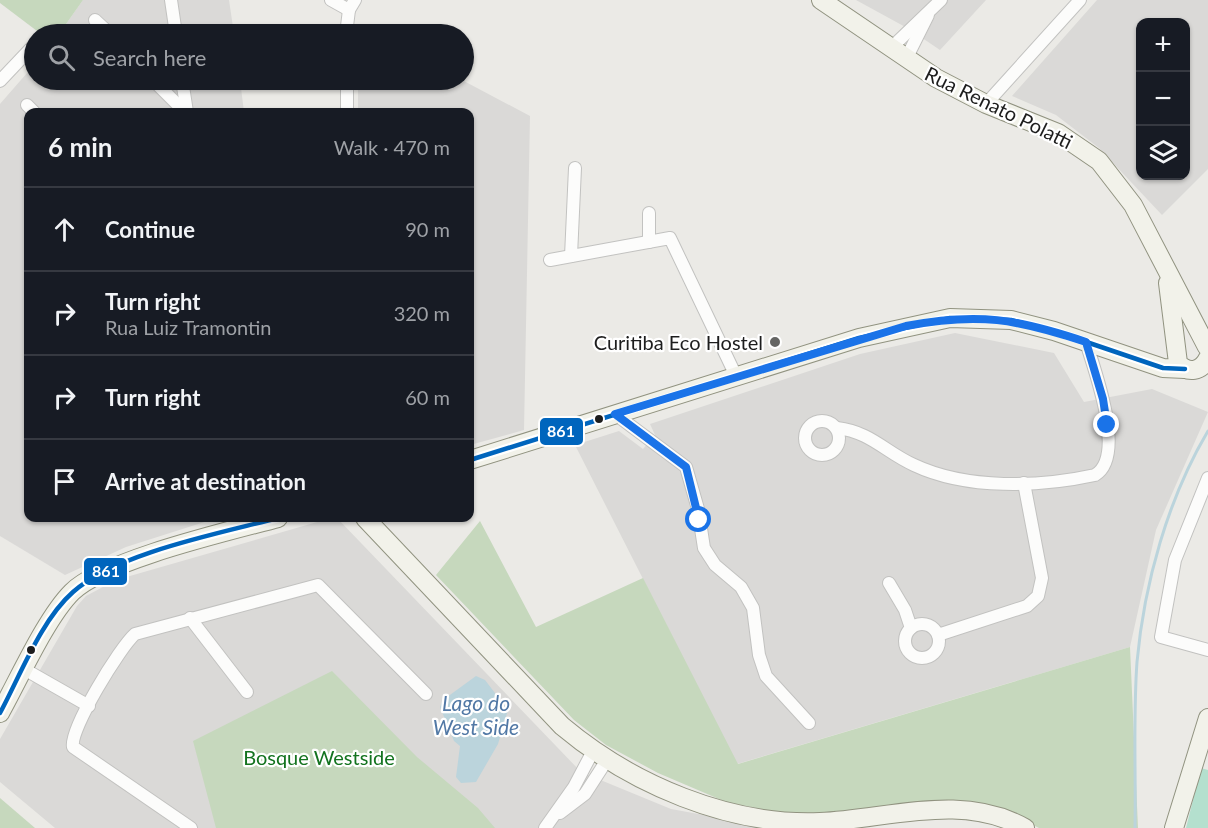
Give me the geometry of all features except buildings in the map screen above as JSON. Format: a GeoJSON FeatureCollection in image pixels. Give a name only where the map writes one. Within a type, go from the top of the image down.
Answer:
{"type":"FeatureCollection","features":[{"type":"Feature","properties":{"kind":"main road","name":"Rua Renato Polatti"},"geometry":{"type":"LineString","coordinates":[[821,0],[953,88],[1058,133],[1099,161],[1133,205],[1208,352]]}},
{"type":"Feature","properties":{"kind":"main road","name":"Rua Renato Polatti"},"geometry":{"type":"LineString","coordinates":[[1166,272],[1176,351]]}},
{"type":"Feature","properties":{"kind":"main road"},"geometry":{"type":"LineString","coordinates":[[474,459],[884,331],[951,318],[1011,320],[1163,368],[1200,369],[1208,352],[1200,339],[1188,338],[1176,351],[1153,359],[1139,360]]}},
{"type":"Feature","properties":{"kind":"main road"},"geometry":{"type":"LineString","coordinates":[[1176,351],[1178,363],[1208,380]]}},
{"type":"Feature","properties":{"kind":"main road"},"geometry":{"type":"LineString","coordinates":[[0,713],[62,604],[80,585],[112,568],[252,522]]}},
{"type":"Feature","properties":{"kind":"main road"},"geometry":{"type":"LineString","coordinates":[[369,522],[542,706],[600,756],[693,799],[744,816],[820,822],[947,809],[986,813],[1025,828]]}},
{"type":"Feature","properties":{"kind":"main road"},"geometry":{"type":"LineString","coordinates":[[1174,828],[1204,748],[1208,718]]}},
{"type":"Feature","properties":{"kind":"street"},"geometry":{"type":"LineString","coordinates":[[171,0],[175,24]]}},
{"type":"Feature","properties":{"kind":"street"},"geometry":{"type":"LineString","coordinates":[[331,0],[352,5],[348,24]]}},
{"type":"Feature","properties":{"kind":"street"},"geometry":{"type":"LineString","coordinates":[[898,53],[941,0]]}},
{"type":"Feature","properties":{"kind":"street"},"geometry":{"type":"LineString","coordinates":[[986,104],[1080,0]]}},
{"type":"Feature","properties":{"kind":"street"},"geometry":{"type":"LineString","coordinates":[[898,53],[928,14]]}},
{"type":"Feature","properties":{"kind":"street"},"geometry":{"type":"LineString","coordinates":[[95,20],[99,24]]}},
{"type":"Feature","properties":{"kind":"street"},"geometry":{"type":"LineString","coordinates":[[0,81],[24,56]]}},
{"type":"Feature","properties":{"kind":"street"},"geometry":{"type":"LineString","coordinates":[[163,90],[182,108]]}},
{"type":"Feature","properties":{"kind":"street"},"geometry":{"type":"LineString","coordinates":[[183,90],[186,108]]}},
{"type":"Feature","properties":{"kind":"street"},"geometry":{"type":"LineString","coordinates":[[347,90],[347,108]]}},
{"type":"Feature","properties":{"kind":"street"},"geometry":{"type":"LineString","coordinates":[[571,256],[575,168]]}},
{"type":"Feature","properties":{"kind":"street"},"geometry":{"type":"LineString","coordinates":[[649,213],[649,242]]}},
{"type":"Feature","properties":{"kind":"street"},"geometry":{"type":"LineString","coordinates":[[550,260],[670,238],[736,376]]}},
{"type":"Feature","properties":{"kind":"street"},"geometry":{"type":"LineString","coordinates":[[837,428],[862,433],[903,460],[936,473],[972,480],[1024,483],[1088,476],[1102,471],[1105,466],[1106,411],[1086,342]]}},
{"type":"Feature","properties":{"kind":"street"},"geometry":{"type":"LineString","coordinates":[[615,414],[686,467],[698,509],[704,548],[715,565],[741,587],[753,608],[759,655],[766,676],[809,723]]}},
{"type":"Feature","properties":{"kind":"street"},"geometry":{"type":"LineString","coordinates":[[1208,478],[1175,560],[1161,637],[1208,650]]}},
{"type":"Feature","properties":{"kind":"street"},"geometry":{"type":"LineString","coordinates":[[938,635],[1027,606],[1038,596],[1042,578],[1024,483]]}},
{"type":"Feature","properties":{"kind":"street"},"geometry":{"type":"LineString","coordinates":[[889,583],[905,610],[910,628],[905,638],[907,649],[921,658],[936,651],[938,635]]}},
{"type":"Feature","properties":{"kind":"street"},"geometry":{"type":"LineString","coordinates":[[192,828],[73,747],[73,736],[127,641],[143,630],[318,585],[426,694]]}},
{"type":"Feature","properties":{"kind":"street"},"geometry":{"type":"LineString","coordinates":[[190,618],[247,692]]}},
{"type":"Feature","properties":{"kind":"street"},"geometry":{"type":"LineString","coordinates":[[910,628],[926,624],[938,635]]}},
{"type":"Feature","properties":{"kind":"street"},"geometry":{"type":"LineString","coordinates":[[24,669],[89,706]]}},
{"type":"Feature","properties":{"kind":"street"},"geometry":{"type":"LineString","coordinates":[[549,824],[600,756]]}},
{"type":"Feature","properties":{"kind":"shaded area"},"geometry":{"type":"Polygon","coordinates":[[[83,0],[229,0],[233,24],[66,24],[83,0]]]}},
{"type":"Feature","properties":{"kind":"shaded area"},"geometry":{"type":"Polygon","coordinates":[[[856,0],[986,0],[940,50],[909,29],[856,0]]]}},
{"type":"Feature","properties":{"kind":"shaded area"},"geometry":{"type":"Polygon","coordinates":[[[1097,0],[1208,0],[1208,169],[1162,215],[1099,148],[1056,115],[1012,96],[1097,0]]]}},
{"type":"Feature","properties":{"kind":"shaded area"},"geometry":{"type":"Polygon","coordinates":[[[24,76],[24,90],[241,90],[244,108],[24,108],[24,522],[204,522],[126,547],[65,575],[0,536],[0,104],[24,76]]]}},
{"type":"Feature","properties":{"kind":"shaded area"},"geometry":{"type":"Polygon","coordinates":[[[474,86],[530,116],[524,430],[474,444],[474,108],[358,108],[358,90],[474,90],[474,86]]]}},
{"type":"Feature","properties":{"kind":"shaded area"},"geometry":{"type":"Polygon","coordinates":[[[955,333],[1054,353],[1084,402],[1152,389],[1208,412],[1156,530],[1130,647],[737,764],[575,445],[619,431],[643,449],[655,435],[650,424],[860,354],[955,333]]]}},
{"type":"Feature","properties":{"kind":"shaded area"},"geometry":{"type":"Polygon","coordinates":[[[317,522],[341,522],[581,772],[671,809],[775,828],[55,828],[0,782],[0,739],[77,606],[86,596],[116,580],[317,522]]]}},
{"type":"Feature","properties":{"kind":"green space"},"geometry":{"type":"Polygon","coordinates":[[[0,0],[83,0],[66,24],[28,24],[0,3],[0,0]]]}},
{"type":"Feature","properties":{"kind":"green space"},"geometry":{"type":"Polygon","coordinates":[[[480,521],[536,627],[643,578],[738,764],[1130,647],[1138,828],[1039,828],[1009,813],[971,802],[944,802],[831,816],[781,813],[726,802],[658,773],[606,745],[574,720],[436,575],[480,521]]]}},
{"type":"Feature","properties":{"kind":"green space","name":"Bosque Westside"},"geometry":{"type":"Polygon","coordinates":[[[332,671],[417,757],[478,808],[495,828],[216,828],[193,741],[332,671]]]}},
{"type":"Feature","properties":{"kind":"green space"},"geometry":{"type":"Polygon","coordinates":[[[1201,768],[1208,770],[1208,828],[1186,828],[1201,768]]]}},
{"type":"Feature","properties":{"kind":"green space"},"geometry":{"type":"Polygon","coordinates":[[[0,798],[35,828],[0,828],[0,798]]]}},
{"type":"Feature","properties":{"kind":"water","name":"Lago do West Side"},"geometry":{"type":"Polygon","coordinates":[[[476,676],[485,680],[508,710],[498,744],[476,782],[461,783],[456,777],[460,746],[454,741],[440,707],[443,700],[476,676]]]}},
{"type":"Feature","properties":{"kind":"waterway"},"geometry":{"type":"LineString","coordinates":[[1135,828],[1136,683],[1145,602],[1170,513],[1181,484],[1208,431]]}},
{"type":"Feature","properties":{"kind":"transit line","name":"861"},"geometry":{"type":"LineString","coordinates":[[474,459],[859,338],[950,318],[1011,320],[1054,331],[1163,368],[1185,369]]}},
{"type":"Feature","properties":{"kind":"transit line","name":"861"},"geometry":{"type":"LineString","coordinates":[[0,713],[32,649],[51,618],[73,592],[92,578],[142,555],[262,522]]}},
{"type":"Feature","properties":{"kind":"place","name":"Curitiba Eco Hostel"},"geometry":{"type":"Point","coordinates":[775,342]}},
{"type":"Feature","properties":{"kind":"route"},"geometry":{"type":"LineString","coordinates":[[699,520],[686,467],[615,414],[884,331],[951,318],[988,317],[1032,325],[1086,342],[1103,399],[1107,425]]}}]}
